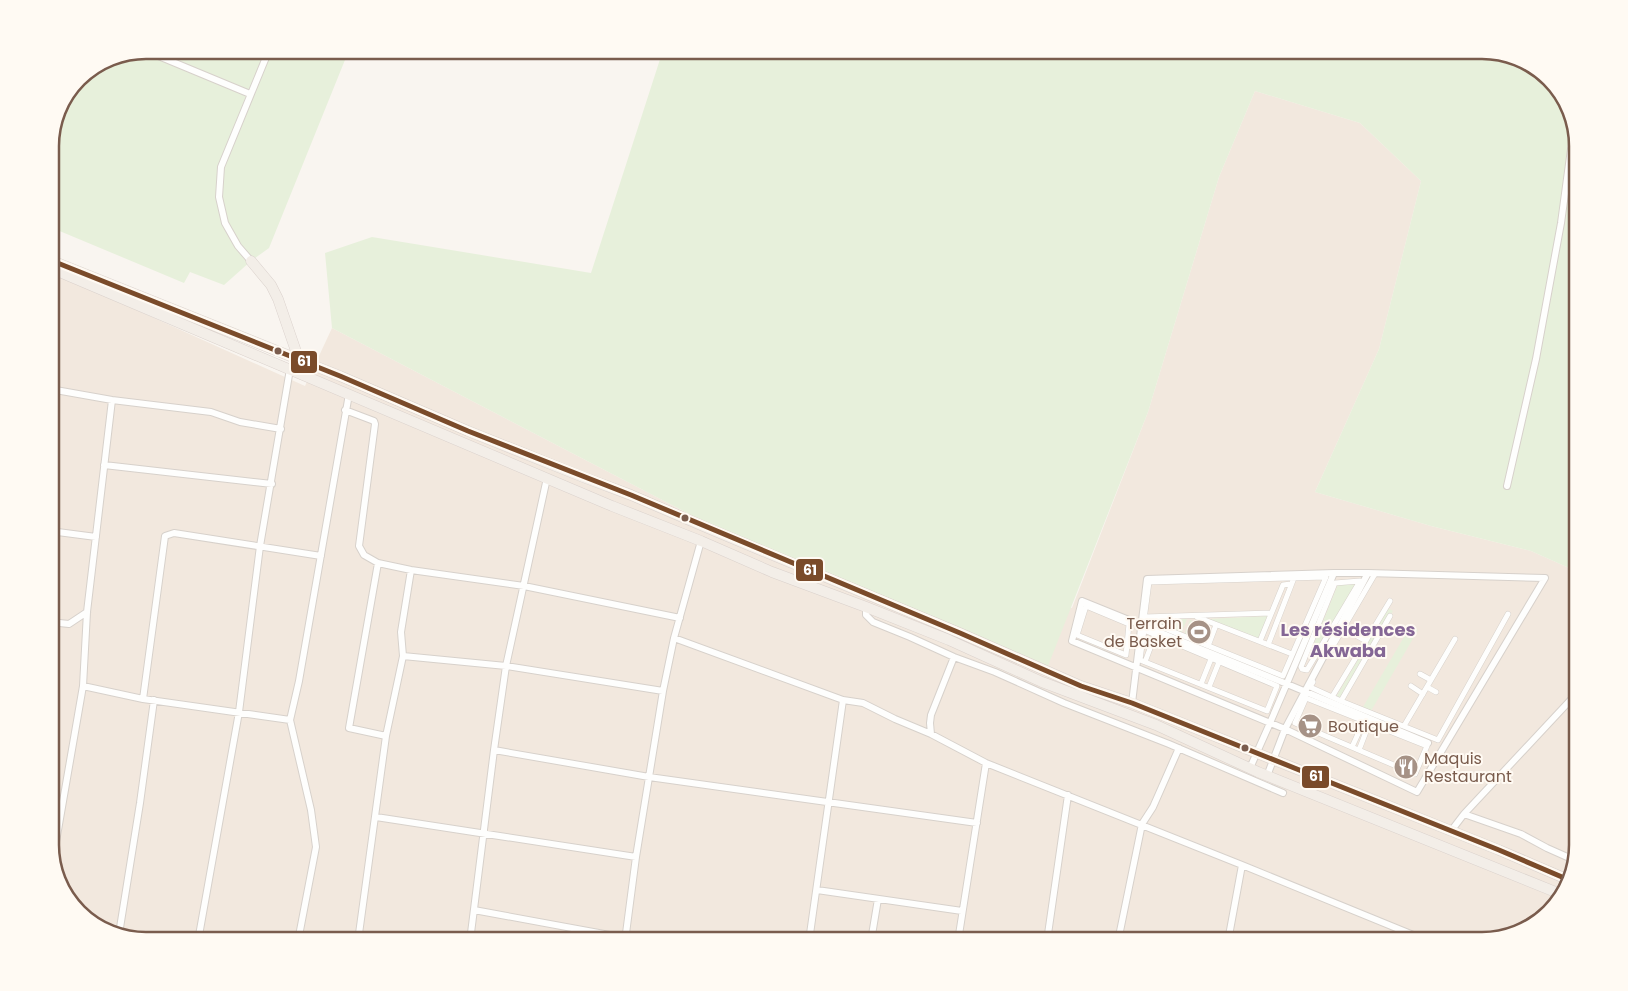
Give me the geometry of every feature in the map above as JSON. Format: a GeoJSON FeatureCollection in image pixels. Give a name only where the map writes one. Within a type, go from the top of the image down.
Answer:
{"type":"FeatureCollection","features":[{"type":"Feature","properties":{"kind":"main road"},"geometry":{"type":"LineString","coordinates":[[251,261],[271,285],[278,299],[299,360]]}},
{"type":"Feature","properties":{"kind":"main road"},"geometry":{"type":"LineString","coordinates":[[59,264],[340,376],[468,431],[631,494],[1081,686],[1132,703],[1563,878]]}},
{"type":"Feature","properties":{"kind":"main road"},"geometry":{"type":"LineString","coordinates":[[59,272],[181,325],[349,394],[395,416],[612,506],[701,541],[772,572],[948,640],[1042,682],[1156,725],[1267,776],[1556,892]]}},
{"type":"Feature","properties":{"kind":"street"},"geometry":{"type":"LineString","coordinates":[[166,59],[250,94]]}},
{"type":"Feature","properties":{"kind":"street"},"geometry":{"type":"LineString","coordinates":[[251,261],[238,246],[225,223],[219,190],[221,167],[264,59]]}},
{"type":"Feature","properties":{"kind":"street"},"geometry":{"type":"LineString","coordinates":[[1507,486],[1540,339],[1561,222],[1569,164]]}},
{"type":"Feature","properties":{"kind":"street"},"geometry":{"type":"LineString","coordinates":[[200,932],[239,712],[260,546],[290,369]]}},
{"type":"Feature","properties":{"kind":"street"},"geometry":{"type":"LineString","coordinates":[[59,391],[211,412],[240,422],[281,429]]}},
{"type":"Feature","properties":{"kind":"street"},"geometry":{"type":"LineString","coordinates":[[300,932],[316,847],[311,810],[290,720],[299,681],[349,394]]}},
{"type":"Feature","properties":{"kind":"street"},"geometry":{"type":"LineString","coordinates":[[59,824],[83,686],[87,612],[112,400]]}},
{"type":"Feature","properties":{"kind":"street"},"geometry":{"type":"LineString","coordinates":[[345,410],[374,421],[375,424],[360,546],[364,556],[378,563],[411,570],[524,586],[680,618]]}},
{"type":"Feature","properties":{"kind":"street"},"geometry":{"type":"LineString","coordinates":[[104,465],[272,484]]}},
{"type":"Feature","properties":{"kind":"street"},"geometry":{"type":"LineString","coordinates":[[471,932],[506,666],[547,478]]}},
{"type":"Feature","properties":{"kind":"street"},"geometry":{"type":"LineString","coordinates":[[59,532],[96,537]]}},
{"type":"Feature","properties":{"kind":"street"},"geometry":{"type":"LineString","coordinates":[[143,699],[165,536],[174,533],[321,556]]}},
{"type":"Feature","properties":{"kind":"street"},"geometry":{"type":"LineString","coordinates":[[627,932],[636,857],[674,638],[701,541]]}},
{"type":"Feature","properties":{"kind":"street"},"geometry":{"type":"LineString","coordinates":[[378,563],[349,728],[386,736]]}},
{"type":"Feature","properties":{"kind":"street"},"geometry":{"type":"LineString","coordinates":[[359,932],[386,736],[403,656],[401,632],[411,570]]}},
{"type":"Feature","properties":{"kind":"street"},"geometry":{"type":"LineString","coordinates":[[1250,768],[1334,573]]}},
{"type":"Feature","properties":{"kind":"street"},"geometry":{"type":"LineString","coordinates":[[1143,621],[1147,579],[1334,573],[1545,578],[1417,792],[1284,729],[1072,641],[1082,601],[1143,621],[1305,692],[1428,743]]}},
{"type":"Feature","properties":{"kind":"street"},"geometry":{"type":"LineString","coordinates":[[1372,573],[1310,687],[1438,740],[1508,614]]}},
{"type":"Feature","properties":{"kind":"street"},"geometry":{"type":"LineString","coordinates":[[1267,776],[1284,729],[1372,573]]}},
{"type":"Feature","properties":{"kind":"street"},"geometry":{"type":"LineString","coordinates":[[1132,703],[1136,666],[1149,582],[1326,577],[1283,676],[1143,621]]}},
{"type":"Feature","properties":{"kind":"street"},"geometry":{"type":"LineString","coordinates":[[1268,645],[1294,578]]}},
{"type":"Feature","properties":{"kind":"street"},"geometry":{"type":"LineString","coordinates":[[1360,582],[1307,670],[1302,669],[1301,667],[1335,583],[1360,582]]}},
{"type":"Feature","properties":{"kind":"street"},"geometry":{"type":"LineString","coordinates":[[1260,641],[1283,585],[1292,584]]}},
{"type":"Feature","properties":{"kind":"street"},"geometry":{"type":"LineString","coordinates":[[1332,697],[1390,601]]}},
{"type":"Feature","properties":{"kind":"street"},"geometry":{"type":"LineString","coordinates":[[1086,606],[1129,624],[1126,655],[1077,635],[1086,606]]}},
{"type":"Feature","properties":{"kind":"street"},"geometry":{"type":"LineString","coordinates":[[866,607],[866,615],[873,622],[1283,793]]}},
{"type":"Feature","properties":{"kind":"street"},"geometry":{"type":"LineString","coordinates":[[59,623],[69,624],[87,612]]}},
{"type":"Feature","properties":{"kind":"street"},"geometry":{"type":"LineString","coordinates":[[1143,621],[1193,616],[1271,613]]}},
{"type":"Feature","properties":{"kind":"street"},"geometry":{"type":"LineString","coordinates":[[1193,616],[1292,654]]}},
{"type":"Feature","properties":{"kind":"street"},"geometry":{"type":"LineString","coordinates":[[1341,701],[1390,616]]}},
{"type":"Feature","properties":{"kind":"street"},"geometry":{"type":"LineString","coordinates":[[1208,646],[1216,625]]}},
{"type":"Feature","properties":{"kind":"street"},"geometry":{"type":"LineString","coordinates":[[1343,628],[1366,641]]}},
{"type":"Feature","properties":{"kind":"street"},"geometry":{"type":"LineString","coordinates":[[1144,630],[1211,659],[1277,686],[1267,711],[1140,660],[1144,630]]}},
{"type":"Feature","properties":{"kind":"street"},"geometry":{"type":"LineString","coordinates":[[1145,662],[1155,635]]}},
{"type":"Feature","properties":{"kind":"street"},"geometry":{"type":"LineString","coordinates":[[674,638],[842,700],[863,703],[932,734],[986,763],[1142,824],[1406,932]]}},
{"type":"Feature","properties":{"kind":"street"},"geometry":{"type":"LineString","coordinates":[[1404,726],[1455,639]]}},
{"type":"Feature","properties":{"kind":"street"},"geometry":{"type":"LineString","coordinates":[[403,656],[506,666],[664,691]]}},
{"type":"Feature","properties":{"kind":"street"},"geometry":{"type":"LineString","coordinates":[[932,734],[931,715],[954,657]]}},
{"type":"Feature","properties":{"kind":"street"},"geometry":{"type":"LineString","coordinates":[[1201,684],[1211,659]]}},
{"type":"Feature","properties":{"kind":"street"},"geometry":{"type":"LineString","coordinates":[[1209,688],[1219,662]]}},
{"type":"Feature","properties":{"kind":"street"},"geometry":{"type":"LineString","coordinates":[[1420,674],[1431,680]]}},
{"type":"Feature","properties":{"kind":"street"},"geometry":{"type":"LineString","coordinates":[[83,686],[143,699],[290,720]]}},
{"type":"Feature","properties":{"kind":"street"},"geometry":{"type":"LineString","coordinates":[[1410,686],[1423,694]]}},
{"type":"Feature","properties":{"kind":"street"},"geometry":{"type":"LineString","coordinates":[[1427,687],[1436,692]]}},
{"type":"Feature","properties":{"kind":"street"},"geometry":{"type":"LineString","coordinates":[[1306,698],[1426,746],[1415,774],[1352,747],[1295,723],[1306,698]]}},
{"type":"Feature","properties":{"kind":"street"},"geometry":{"type":"LineString","coordinates":[[120,928],[154,700]]}},
{"type":"Feature","properties":{"kind":"street"},"geometry":{"type":"LineString","coordinates":[[811,932],[842,700]]}},
{"type":"Feature","properties":{"kind":"street"},"geometry":{"type":"LineString","coordinates":[[1451,831],[1464,814],[1569,702]]}},
{"type":"Feature","properties":{"kind":"street"},"geometry":{"type":"LineString","coordinates":[[1352,747],[1366,722]]}},
{"type":"Feature","properties":{"kind":"street"},"geometry":{"type":"LineString","coordinates":[[1359,750],[1366,722]]}},
{"type":"Feature","properties":{"kind":"street"},"geometry":{"type":"LineString","coordinates":[[1120,932],[1142,824],[1153,808],[1179,748]]}},
{"type":"Feature","properties":{"kind":"street"},"geometry":{"type":"LineString","coordinates":[[494,750],[649,777],[977,822]]}},
{"type":"Feature","properties":{"kind":"street"},"geometry":{"type":"LineString","coordinates":[[959,932],[986,763]]}},
{"type":"Feature","properties":{"kind":"street"},"geometry":{"type":"LineString","coordinates":[[1048,932],[1068,795]]}},
{"type":"Feature","properties":{"kind":"street"},"geometry":{"type":"LineString","coordinates":[[1464,814],[1521,834],[1569,858]]}},
{"type":"Feature","properties":{"kind":"street"},"geometry":{"type":"LineString","coordinates":[[376,817],[636,857]]}},
{"type":"Feature","properties":{"kind":"street"},"geometry":{"type":"LineString","coordinates":[[1230,932],[1242,865]]}},
{"type":"Feature","properties":{"kind":"street"},"geometry":{"type":"LineString","coordinates":[[817,890],[962,911]]}},
{"type":"Feature","properties":{"kind":"street"},"geometry":{"type":"LineString","coordinates":[[872,932],[878,899]]}},
{"type":"Feature","properties":{"kind":"street"},"geometry":{"type":"LineString","coordinates":[[474,910],[585,932]]}},
{"type":"Feature","properties":{"kind":"shaded area"},"geometry":{"type":"Polygon","coordinates":[[[1255,91],[1360,123],[1421,181],[1379,349],[1315,492],[1431,526],[1531,551],[1569,568],[1569,856],[1558,889],[1544,907],[1526,921],[1493,932],[135,932],[102,921],[89,911],[73,893],[63,873],[59,851],[59,275],[305,386],[332,328],[741,541],[1072,608],[1148,412],[1219,177],[1255,91]]]}},
{"type":"Feature","properties":{"kind":"green space"},"geometry":{"type":"Polygon","coordinates":[[[345,59],[269,248],[224,285],[190,272],[184,283],[59,231],[59,140],[65,113],[73,98],[84,84],[98,73],[113,65],[129,60],[345,59]]]}},
{"type":"Feature","properties":{"kind":"green space"},"geometry":{"type":"Polygon","coordinates":[[[660,59],[1493,59],[1515,65],[1526,70],[1544,84],[1558,102],[1568,129],[1569,568],[1531,551],[1431,526],[1315,492],[1379,349],[1421,181],[1360,123],[1255,91],[1219,177],[1148,412],[1046,671],[741,541],[332,328],[325,253],[372,237],[591,273],[660,59]]]}},
{"type":"Feature","properties":{"kind":"green space"},"geometry":{"type":"Polygon","coordinates":[[[1338,584],[1357,584],[1312,656],[1310,654],[1338,584]]]}},
{"type":"Feature","properties":{"kind":"green space"},"geometry":{"type":"Polygon","coordinates":[[[1388,608],[1393,611],[1341,698],[1336,697],[1388,608]]]}},
{"type":"Feature","properties":{"kind":"green space"},"geometry":{"type":"Polygon","coordinates":[[[1268,616],[1259,640],[1208,619],[1268,616]]]}},
{"type":"Feature","properties":{"kind":"green space"},"geometry":{"type":"Polygon","coordinates":[[[1154,619],[1187,619],[1181,634],[1153,623],[1154,619]]]}},
{"type":"Feature","properties":{"kind":"green space","name":"Terrain de Basket"},"geometry":{"type":"Polygon","coordinates":[[[1190,620],[1213,630],[1208,644],[1184,635],[1190,620]]]}},
{"type":"Feature","properties":{"kind":"green space"},"geometry":{"type":"Polygon","coordinates":[[[1411,625],[1418,630],[1371,711],[1363,707],[1411,625]]]}},
{"type":"Feature","properties":{"kind":"transit line","name":"61"},"geometry":{"type":"LineString","coordinates":[[59,264],[340,376],[468,431],[631,495],[960,633],[1081,686],[1132,703],[1563,877]]}},
{"type":"Feature","properties":{"kind":"place","name":"Terrain de Basket"},"geometry":{"type":"Point","coordinates":[1199,632]}},
{"type":"Feature","properties":{"kind":"place","name":"Boutique"},"geometry":{"type":"Point","coordinates":[1310,726]}},
{"type":"Feature","properties":{"kind":"place","name":"Maquis Restaurant"},"geometry":{"type":"Point","coordinates":[1406,767]}},
{"type":"Feature","properties":{"kind":"district","name":"Les résidences Akwaba"},"geometry":{"type":"Point","coordinates":[1348,639]}}]}
